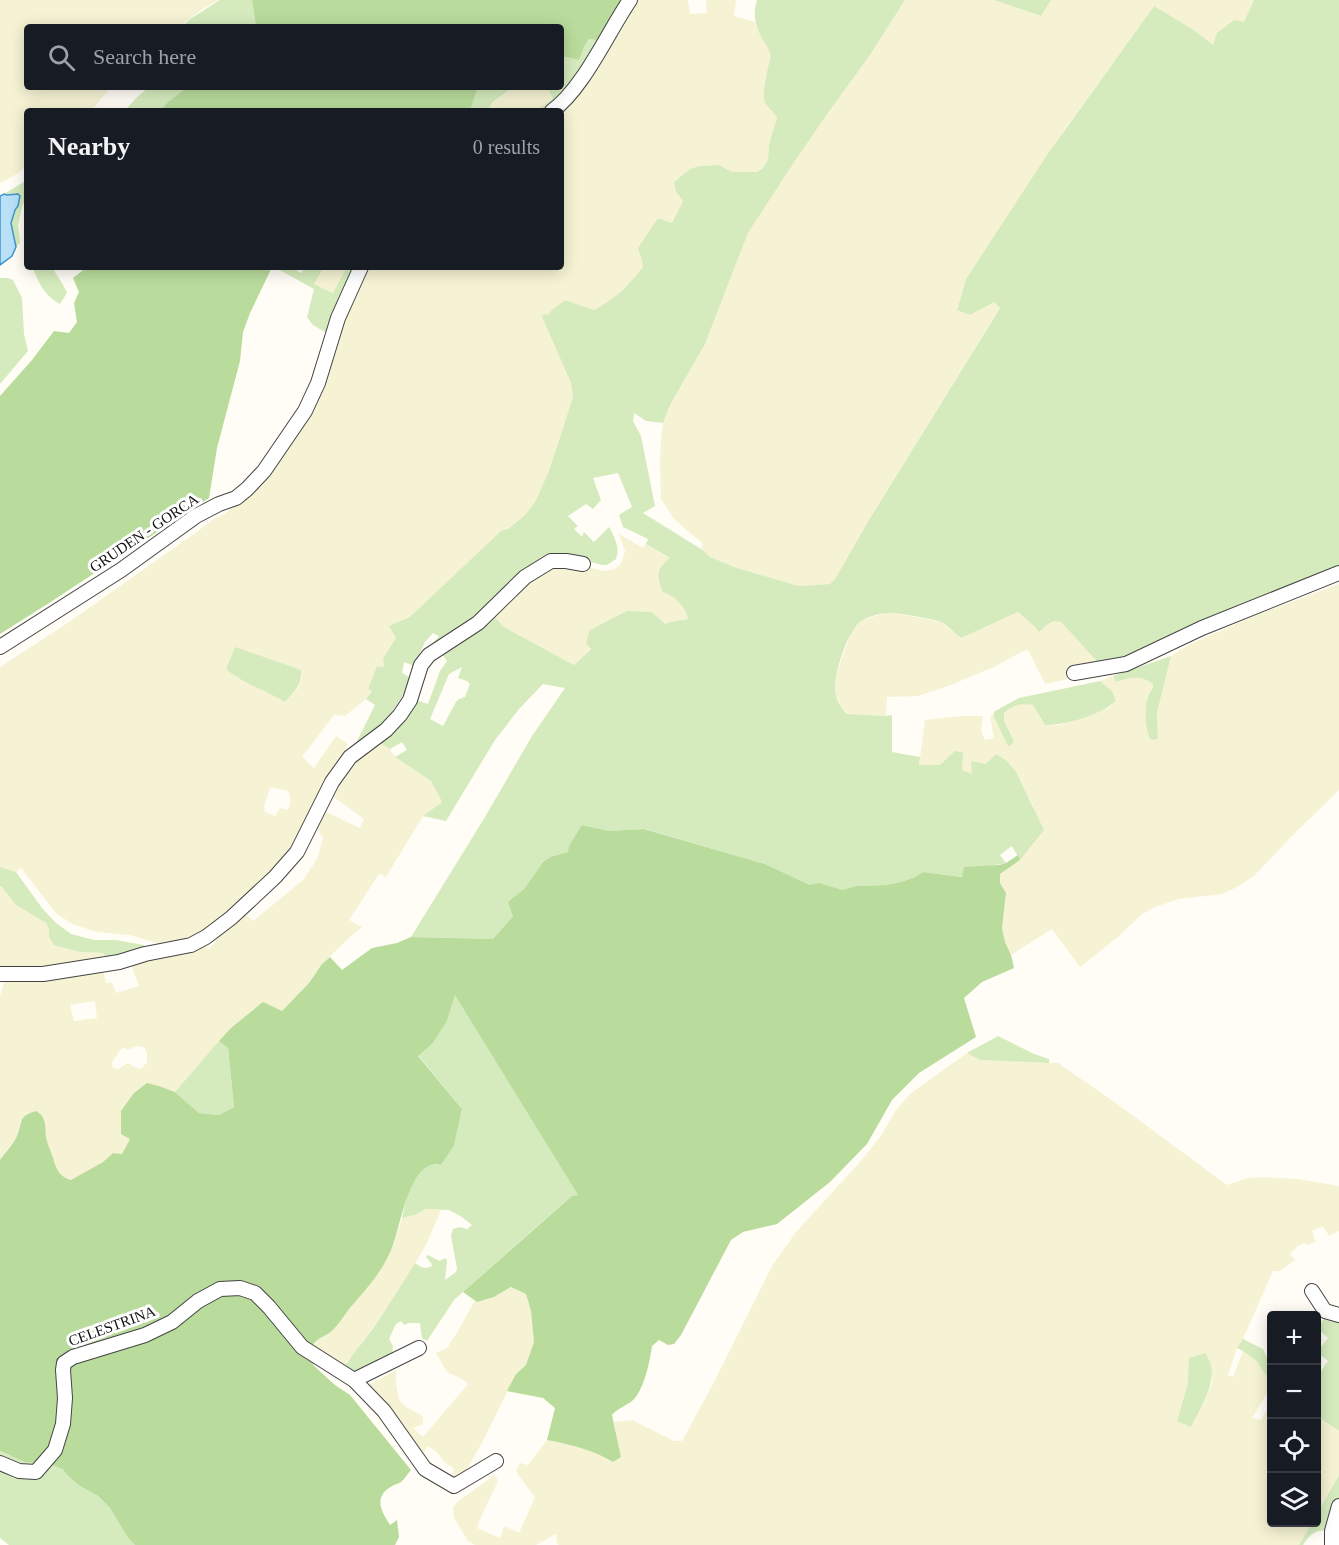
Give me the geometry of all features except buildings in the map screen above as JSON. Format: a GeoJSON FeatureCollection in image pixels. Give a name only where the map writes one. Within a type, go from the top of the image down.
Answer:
{"type":"FeatureCollection","features":[{"type":"Feature","properties":{"kind":"street"},"geometry":{"type":"LineString","coordinates":[[555,108],[570,94],[584,75],[630,0]]}},
{"type":"Feature","properties":{"kind":"street","name":"GRUDEN - GORCA"},"geometry":{"type":"LineString","coordinates":[[0,647],[121,570],[196,516],[236,498],[253,483],[264,471],[305,411],[318,383],[338,318],[361,270]]}},
{"type":"Feature","properties":{"kind":"street"},"geometry":{"type":"LineString","coordinates":[[0,974],[43,974],[119,962],[190,945],[206,937],[231,918],[275,877],[297,852],[332,782],[350,757],[386,730],[400,715],[410,700],[422,665],[429,655],[478,623],[525,577],[551,561],[583,564]]}},
{"type":"Feature","properties":{"kind":"street"},"geometry":{"type":"LineString","coordinates":[[1074,673],[1126,664],[1203,628],[1339,573]]}},
{"type":"Feature","properties":{"kind":"street","name":"CELESTRINA"},"geometry":{"type":"LineString","coordinates":[[0,1463],[19,1471],[36,1472],[55,1450],[63,1424],[64,1363],[73,1357],[145,1335],[172,1322],[198,1301],[220,1289],[240,1288],[255,1293],[302,1347],[354,1380]]}},
{"type":"Feature","properties":{"kind":"street"},"geometry":{"type":"LineString","coordinates":[[1312,1291],[1325,1311],[1339,1315]]}},
{"type":"Feature","properties":{"kind":"street"},"geometry":{"type":"LineString","coordinates":[[419,1348],[354,1380],[384,1411],[425,1469],[454,1486],[496,1461]]}},
{"type":"Feature","properties":{"kind":"street"},"geometry":{"type":"LineString","coordinates":[[1332,1545],[1332,1531],[1339,1506]]}},
{"type":"Feature","properties":{"kind":"shaded area"},"geometry":{"type":"Polygon","coordinates":[[[0,0],[219,0],[182,24],[24,24],[24,90],[108,90],[94,108],[24,108],[24,168],[0,183],[0,0]]]}},
{"type":"Feature","properties":{"kind":"shaded area"},"geometry":{"type":"Polygon","coordinates":[[[637,0],[688,0],[690,14],[707,13],[706,0],[736,0],[734,16],[755,22],[770,51],[764,100],[777,118],[769,144],[768,160],[757,172],[732,172],[719,165],[690,169],[674,182],[676,192],[683,201],[672,223],[658,218],[638,252],[643,261],[643,267],[633,280],[606,304],[594,310],[565,300],[548,316],[544,314],[542,317],[571,383],[573,397],[549,471],[535,502],[526,514],[507,529],[502,530],[410,618],[390,626],[396,638],[383,658],[384,667],[377,666],[368,689],[372,690],[366,699],[345,716],[334,715],[302,757],[314,768],[336,736],[348,744],[283,861],[212,928],[178,945],[167,946],[130,935],[97,932],[72,924],[56,913],[21,868],[16,872],[0,867],[0,667],[69,622],[215,518],[225,514],[252,489],[278,456],[329,356],[365,270],[564,270],[563,108],[637,0]],[[282,664],[235,677],[285,702],[298,688],[302,678],[301,670],[282,664]],[[270,787],[264,807],[265,812],[275,816],[280,808],[288,810],[291,800],[288,791],[270,787]]]}},
{"type":"Feature","properties":{"kind":"shaded area"},"geometry":{"type":"Polygon","coordinates":[[[905,0],[994,0],[1040,16],[1051,0],[1254,0],[1244,23],[1213,46],[1194,30],[1154,6],[1065,129],[966,279],[957,309],[994,302],[1000,307],[835,579],[830,584],[797,586],[734,567],[710,557],[701,549],[703,544],[674,519],[661,499],[660,465],[663,423],[670,405],[705,344],[748,233],[905,0]]]}},
{"type":"Feature","properties":{"kind":"shaded area"},"geometry":{"type":"Polygon","coordinates":[[[509,90],[550,90],[554,99],[540,108],[490,108],[509,90]]]}},
{"type":"Feature","properties":{"kind":"shaded area"},"geometry":{"type":"Polygon","coordinates":[[[322,270],[346,270],[334,293],[314,284],[322,270]]]}},
{"type":"Feature","properties":{"kind":"shaded area"},"geometry":{"type":"Polygon","coordinates":[[[619,534],[643,548],[646,544],[671,559],[663,592],[674,597],[683,605],[688,619],[665,625],[652,612],[642,612],[608,621],[590,630],[591,648],[574,665],[504,627],[492,614],[542,566],[572,564],[605,571],[619,566],[625,551],[619,534]]]}},
{"type":"Feature","properties":{"kind":"shaded area"},"geometry":{"type":"Polygon","coordinates":[[[1339,584],[1339,790],[1255,875],[1239,886],[1223,894],[1179,899],[1155,907],[1141,915],[1080,967],[1052,929],[1011,955],[1002,928],[1006,893],[1000,883],[1000,874],[1020,860],[1033,806],[1007,761],[986,764],[972,762],[972,774],[941,765],[919,765],[925,720],[983,716],[981,730],[985,740],[994,738],[990,716],[993,715],[1008,745],[1014,741],[1004,721],[1004,713],[1013,706],[1022,703],[1033,705],[1045,725],[1059,725],[1108,708],[1116,701],[1112,691],[1100,681],[1113,676],[1116,682],[1134,677],[1146,678],[1153,684],[1153,689],[1147,698],[1147,726],[1158,739],[1157,713],[1171,656],[1188,645],[1257,615],[1339,584]]]}},
{"type":"Feature","properties":{"kind":"shaded area"},"geometry":{"type":"Polygon","coordinates":[[[889,612],[941,622],[961,638],[1018,612],[1035,627],[1045,626],[1054,621],[1061,622],[1106,671],[1045,684],[1028,650],[946,687],[918,696],[887,697],[886,716],[847,714],[841,707],[836,694],[836,678],[852,631],[862,620],[889,612]]]}},
{"type":"Feature","properties":{"kind":"shaded area"},"geometry":{"type":"Polygon","coordinates":[[[375,740],[390,749],[395,757],[431,781],[442,802],[423,816],[386,877],[379,874],[349,920],[362,927],[322,964],[309,983],[282,1011],[231,1028],[175,1092],[159,1086],[122,1154],[113,1153],[103,1162],[71,1180],[64,1178],[56,1172],[46,1139],[45,1119],[27,1114],[20,1122],[17,1136],[0,1160],[0,996],[4,982],[102,967],[106,983],[112,983],[116,993],[139,986],[130,962],[202,943],[209,950],[222,932],[245,914],[253,921],[303,880],[317,859],[323,838],[315,825],[324,811],[360,828],[364,819],[331,795],[342,769],[375,740]],[[95,1001],[70,1005],[74,1021],[97,1018],[95,1001]],[[137,1046],[127,1050],[121,1049],[112,1062],[113,1068],[118,1069],[128,1063],[141,1069],[147,1062],[147,1053],[144,1047],[137,1046]]]}},
{"type":"Feature","properties":{"kind":"shaded area"},"geometry":{"type":"Polygon","coordinates":[[[0,886],[16,905],[46,923],[49,929],[80,952],[103,953],[108,960],[0,971],[0,886]]]}},
{"type":"Feature","properties":{"kind":"shaded area"},"geometry":{"type":"Polygon","coordinates":[[[967,1053],[980,1060],[1058,1063],[1227,1185],[1248,1178],[1263,1177],[1297,1179],[1339,1186],[1339,1231],[1329,1236],[1323,1226],[1312,1231],[1316,1242],[1298,1246],[1290,1254],[1295,1260],[1280,1271],[1273,1271],[1237,1348],[1228,1375],[1233,1377],[1243,1351],[1259,1362],[1267,1377],[1267,1394],[1252,1418],[1261,1420],[1267,1410],[1267,1527],[1310,1527],[1299,1545],[559,1545],[556,1534],[536,1545],[475,1545],[468,1541],[454,1518],[453,1508],[458,1501],[495,1475],[498,1481],[477,1528],[500,1538],[504,1526],[519,1533],[535,1497],[516,1470],[520,1463],[528,1465],[547,1440],[577,1446],[613,1462],[621,1457],[614,1422],[632,1420],[674,1441],[682,1441],[772,1266],[796,1232],[881,1136],[896,1110],[911,1093],[967,1053]],[[1208,1357],[1188,1383],[1177,1421],[1199,1409],[1212,1383],[1208,1357]]]}},
{"type":"Feature","properties":{"kind":"shaded area"},"geometry":{"type":"Polygon","coordinates":[[[426,1209],[441,1210],[427,1243],[396,1295],[337,1375],[308,1352],[316,1341],[332,1331],[393,1246],[402,1218],[426,1209]]]}},
{"type":"Feature","properties":{"kind":"shaded area"},"geometry":{"type":"Polygon","coordinates":[[[511,1287],[526,1294],[531,1311],[534,1342],[526,1365],[516,1374],[484,1439],[457,1486],[449,1487],[454,1468],[444,1462],[437,1452],[428,1446],[424,1452],[411,1460],[359,1392],[396,1370],[399,1400],[406,1407],[423,1416],[423,1424],[413,1428],[423,1437],[468,1384],[447,1372],[436,1353],[447,1348],[475,1300],[477,1302],[494,1297],[511,1287]]]}},
{"type":"Feature","properties":{"kind":"shaded area"},"geometry":{"type":"Polygon","coordinates":[[[1321,1419],[1339,1431],[1339,1475],[1321,1507],[1321,1419]]]}},
{"type":"Feature","properties":{"kind":"green space"},"geometry":{"type":"Polygon","coordinates":[[[220,0],[252,0],[256,24],[185,24],[220,0]]]}},
{"type":"Feature","properties":{"kind":"green space"},"geometry":{"type":"Polygon","coordinates":[[[252,0],[627,0],[601,41],[590,39],[579,60],[564,57],[564,24],[256,24],[252,0]]]}},
{"type":"Feature","properties":{"kind":"green space"},"geometry":{"type":"Polygon","coordinates":[[[757,0],[905,0],[748,233],[705,344],[670,405],[663,423],[646,421],[634,413],[633,421],[641,436],[655,506],[643,513],[710,557],[734,567],[798,586],[830,584],[1000,308],[994,302],[970,315],[957,310],[966,279],[1047,155],[1154,6],[1194,30],[1213,45],[1217,33],[1234,20],[1244,22],[1254,0],[1339,0],[1339,574],[1106,671],[1061,622],[1054,621],[1039,632],[1018,612],[961,638],[939,621],[914,616],[885,613],[861,621],[846,644],[838,666],[835,686],[842,708],[847,714],[892,715],[892,752],[920,757],[919,765],[940,765],[955,751],[963,752],[962,770],[972,774],[971,761],[986,764],[996,754],[1007,761],[1016,772],[1044,830],[1020,860],[1012,846],[1000,855],[1006,863],[985,867],[963,877],[923,872],[901,882],[856,886],[842,890],[810,885],[765,864],[645,829],[609,831],[582,825],[568,852],[550,857],[543,862],[524,889],[509,902],[513,916],[493,939],[411,937],[532,736],[565,688],[543,684],[519,709],[495,740],[446,821],[423,816],[442,802],[431,781],[395,757],[407,750],[402,742],[390,749],[375,740],[410,698],[428,704],[440,671],[447,661],[439,650],[492,614],[504,627],[574,665],[591,649],[586,643],[590,630],[627,611],[652,612],[665,624],[688,619],[682,605],[663,592],[659,581],[660,569],[670,558],[646,544],[648,539],[623,527],[619,515],[632,507],[618,473],[593,478],[601,500],[593,509],[586,504],[568,516],[578,526],[574,529],[582,537],[584,532],[594,542],[609,527],[617,547],[616,559],[607,565],[602,565],[569,556],[545,558],[533,563],[463,627],[435,644],[432,644],[439,636],[433,633],[425,642],[414,666],[404,662],[402,673],[411,678],[395,707],[375,729],[358,744],[356,743],[375,705],[366,699],[372,691],[368,689],[377,666],[384,667],[383,658],[396,638],[389,626],[410,617],[502,530],[508,529],[526,514],[535,502],[549,471],[573,397],[571,383],[542,317],[544,314],[548,315],[565,300],[594,310],[627,285],[643,267],[638,248],[658,218],[672,223],[683,201],[676,192],[674,182],[690,169],[719,165],[732,172],[757,172],[768,160],[769,144],[777,118],[764,100],[770,55],[757,26],[757,0]],[[462,667],[449,674],[430,719],[443,726],[456,702],[465,697],[470,684],[458,678],[462,667]]]}},
{"type":"Feature","properties":{"kind":"green space"},"geometry":{"type":"Polygon","coordinates":[[[994,0],[1051,0],[1041,16],[994,0]]]}},
{"type":"Feature","properties":{"kind":"green space"},"geometry":{"type":"Polygon","coordinates":[[[591,39],[601,41],[577,81],[549,108],[540,108],[553,99],[549,90],[564,90],[564,57],[579,60],[586,43],[591,39]]]}},
{"type":"Feature","properties":{"kind":"green space"},"geometry":{"type":"Polygon","coordinates":[[[146,90],[183,90],[163,108],[128,108],[146,90]]]}},
{"type":"Feature","properties":{"kind":"green space"},"geometry":{"type":"Polygon","coordinates":[[[183,90],[477,90],[471,108],[163,108],[183,90]]]}},
{"type":"Feature","properties":{"kind":"green space"},"geometry":{"type":"Polygon","coordinates":[[[477,90],[509,90],[492,103],[490,108],[471,108],[477,90]]]}},
{"type":"Feature","properties":{"kind":"green space"},"geometry":{"type":"Polygon","coordinates":[[[24,182],[24,202],[18,225],[20,243],[16,247],[11,223],[17,194],[4,194],[24,182]]]}},
{"type":"Feature","properties":{"kind":"green space"},"geometry":{"type":"Polygon","coordinates":[[[33,270],[54,270],[67,293],[60,304],[40,284],[33,270]]]}},
{"type":"Feature","properties":{"kind":"green space"},"geometry":{"type":"Polygon","coordinates":[[[83,270],[271,270],[243,332],[240,361],[217,448],[209,498],[0,634],[0,396],[54,331],[69,333],[77,322],[74,303],[79,292],[73,278],[83,270]]]}},
{"type":"Feature","properties":{"kind":"green space"},"geometry":{"type":"Polygon","coordinates":[[[279,270],[296,270],[301,273],[304,270],[322,270],[314,284],[333,293],[345,270],[357,270],[331,326],[325,332],[313,325],[307,317],[314,289],[279,270]]]}},
{"type":"Feature","properties":{"kind":"green space"},"geometry":{"type":"Polygon","coordinates":[[[0,278],[13,280],[22,298],[24,334],[28,351],[0,384],[0,278]]]}},
{"type":"Feature","properties":{"kind":"green space"},"geometry":{"type":"Polygon","coordinates":[[[235,647],[301,670],[299,684],[295,691],[285,702],[240,679],[226,669],[235,647]]]}},
{"type":"Feature","properties":{"kind":"green space"},"geometry":{"type":"Polygon","coordinates":[[[1171,656],[1157,713],[1158,739],[1151,740],[1147,731],[1146,713],[1147,701],[1153,684],[1139,678],[1116,682],[1113,676],[1171,656]]]}},
{"type":"Feature","properties":{"kind":"green space"},"geometry":{"type":"Polygon","coordinates":[[[1100,681],[1112,691],[1116,701],[1101,711],[1083,718],[1045,725],[1033,705],[1014,706],[1008,710],[1004,713],[1004,721],[1014,741],[1008,746],[993,715],[995,711],[1019,698],[1100,681]]]}},
{"type":"Feature","properties":{"kind":"green space"},"geometry":{"type":"Polygon","coordinates":[[[582,825],[609,831],[644,829],[765,864],[810,885],[819,883],[842,890],[856,886],[901,882],[923,872],[962,877],[964,867],[999,865],[1018,855],[1020,860],[1000,874],[1000,883],[1006,893],[1002,928],[1014,968],[982,982],[964,998],[976,1037],[919,1073],[892,1100],[867,1144],[830,1182],[777,1224],[743,1232],[731,1240],[681,1335],[674,1344],[668,1345],[659,1340],[652,1346],[640,1390],[632,1401],[612,1415],[621,1457],[613,1462],[581,1448],[547,1440],[555,1408],[543,1398],[507,1391],[516,1374],[526,1365],[534,1342],[531,1311],[526,1294],[511,1287],[494,1297],[477,1302],[463,1292],[572,1196],[578,1195],[455,995],[447,1021],[433,1043],[418,1056],[462,1109],[454,1146],[441,1165],[430,1165],[414,1182],[408,1194],[393,1245],[379,1272],[334,1329],[316,1341],[308,1352],[316,1360],[313,1365],[350,1395],[411,1470],[401,1482],[386,1490],[381,1499],[380,1504],[390,1525],[397,1520],[399,1537],[395,1545],[135,1545],[128,1538],[110,1508],[98,1496],[80,1486],[63,1469],[47,1463],[25,1462],[0,1451],[0,1160],[15,1139],[24,1117],[36,1111],[42,1116],[45,1122],[47,1142],[56,1167],[63,1176],[71,1180],[103,1162],[113,1153],[122,1154],[130,1139],[121,1134],[121,1111],[134,1093],[147,1083],[175,1092],[199,1113],[219,1115],[234,1107],[228,1048],[219,1041],[263,1002],[282,1011],[330,957],[342,970],[372,948],[397,943],[411,937],[493,939],[513,916],[508,902],[524,889],[543,862],[550,857],[568,852],[569,846],[582,825]]]}},
{"type":"Feature","properties":{"kind":"green space"},"geometry":{"type":"Polygon","coordinates":[[[0,867],[16,872],[42,908],[71,934],[94,940],[116,940],[144,945],[145,949],[108,960],[103,953],[80,952],[54,945],[49,937],[46,923],[16,905],[0,886],[0,867]]]}},
{"type":"Feature","properties":{"kind":"green space"},"geometry":{"type":"Polygon","coordinates":[[[455,994],[578,1195],[572,1196],[454,1300],[427,1341],[422,1338],[420,1323],[404,1325],[401,1321],[396,1324],[389,1339],[393,1346],[392,1356],[358,1381],[337,1375],[378,1320],[415,1263],[427,1268],[432,1266],[426,1257],[428,1255],[439,1261],[446,1258],[445,1280],[456,1272],[457,1268],[451,1236],[453,1229],[460,1227],[467,1229],[472,1225],[449,1210],[426,1209],[402,1218],[409,1191],[418,1174],[424,1168],[441,1165],[454,1146],[462,1109],[418,1055],[433,1043],[447,1021],[455,994]]]}},
{"type":"Feature","properties":{"kind":"green space"},"geometry":{"type":"Polygon","coordinates":[[[998,1036],[1049,1059],[1049,1063],[980,1060],[967,1053],[998,1036]]]}},
{"type":"Feature","properties":{"kind":"green space"},"geometry":{"type":"Polygon","coordinates":[[[219,1041],[228,1048],[234,1107],[219,1115],[199,1113],[175,1092],[219,1041]]]}},
{"type":"Feature","properties":{"kind":"green space"},"geometry":{"type":"Polygon","coordinates":[[[1324,1318],[1339,1322],[1339,1431],[1321,1419],[1321,1371],[1328,1361],[1321,1355],[1321,1347],[1328,1338],[1321,1332],[1324,1318]]]}},
{"type":"Feature","properties":{"kind":"green space"},"geometry":{"type":"Polygon","coordinates":[[[1243,1339],[1263,1349],[1267,1358],[1267,1377],[1258,1362],[1237,1348],[1243,1339]]]}},
{"type":"Feature","properties":{"kind":"green space"},"geometry":{"type":"Polygon","coordinates":[[[1205,1353],[1212,1371],[1211,1381],[1205,1400],[1191,1427],[1177,1421],[1188,1383],[1189,1358],[1205,1353]]]}},
{"type":"Feature","properties":{"kind":"green space"},"geometry":{"type":"Polygon","coordinates":[[[0,1451],[64,1469],[67,1475],[80,1486],[98,1496],[110,1508],[128,1538],[135,1545],[9,1545],[0,1538],[0,1451]]]}},
{"type":"Feature","properties":{"kind":"green space"},"geometry":{"type":"Polygon","coordinates":[[[1339,1475],[1339,1499],[1328,1531],[1316,1532],[1303,1545],[1299,1545],[1310,1527],[1321,1527],[1321,1507],[1339,1475]]]}},
{"type":"Feature","properties":{"kind":"water"},"geometry":{"type":"Polygon","coordinates":[[[4,194],[20,196],[11,223],[16,247],[12,256],[0,265],[0,196],[4,194]]]}}]}
